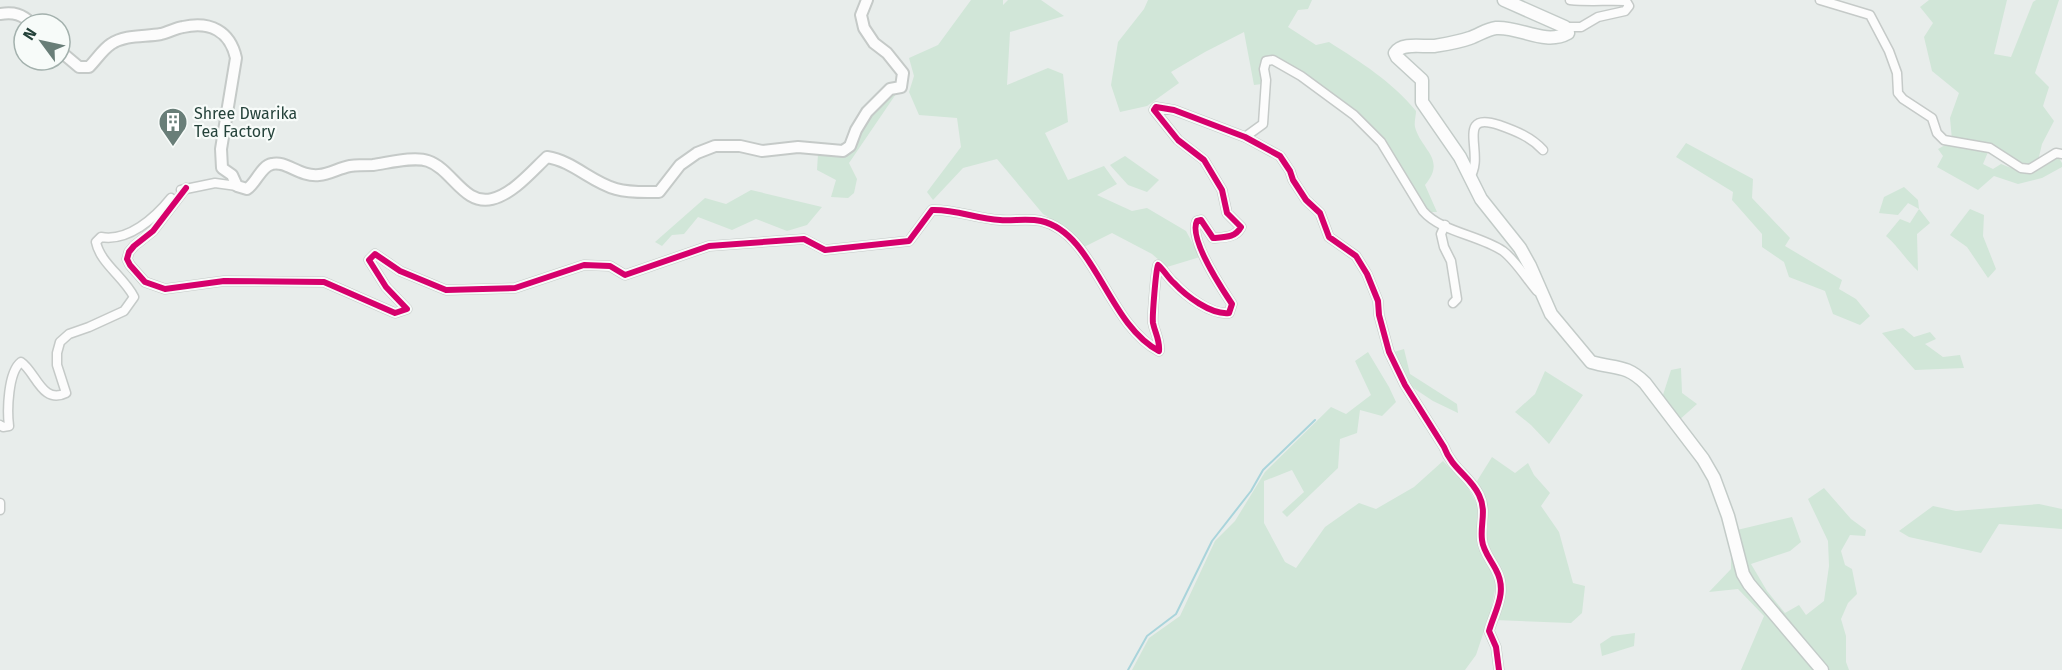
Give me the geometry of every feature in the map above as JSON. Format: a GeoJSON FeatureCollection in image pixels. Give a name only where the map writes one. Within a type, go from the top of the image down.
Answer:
{"type":"FeatureCollection","features":[{"type":"Feature","properties":{"kind":"main road"},"geometry":{"type":"LineString","coordinates":[[1504,0],[1565,27],[1569,33],[1560,37],[1533,35],[1498,28],[1454,42],[1426,47],[1404,46],[1397,49],[1396,57],[1422,80],[1422,102],[1460,157],[1481,200],[1520,248],[1551,314],[1591,362],[1627,369],[1640,378],[1702,459],[1714,478],[1728,516],[1743,574],[1822,670]]}},
{"type":"Feature","properties":{"kind":"street"},"geometry":{"type":"LineString","coordinates":[[0,425],[9,426],[9,393],[17,364],[21,362],[26,365],[39,386],[50,395],[60,396],[66,393],[57,364],[60,342],[69,334],[124,311],[134,297],[129,286],[98,250],[96,242],[101,237],[112,239],[138,228],[178,192],[186,188],[215,183],[247,189],[256,183],[259,173],[268,164],[280,162],[308,176],[325,174],[349,166],[402,160],[427,160],[442,169],[464,191],[479,200],[493,199],[511,189],[547,157],[560,159],[614,189],[637,193],[659,192],[680,165],[697,153],[715,146],[740,146],[762,151],[798,147],[843,151],[850,146],[867,112],[890,89],[901,87],[903,73],[887,53],[874,43],[864,28],[861,15],[867,0]]}},
{"type":"Feature","properties":{"kind":"street"},"geometry":{"type":"LineString","coordinates":[[1565,27],[1581,27],[1598,17],[1625,11],[1629,6],[1626,1],[1617,0],[1600,2],[1570,0]]}},
{"type":"Feature","properties":{"kind":"street"},"geometry":{"type":"LineString","coordinates":[[1820,0],[1870,15],[1889,51],[1897,73],[1898,93],[1903,99],[1932,118],[1937,133],[1944,140],[1990,148],[2021,168],[2030,169],[2056,153],[2062,153]]}},
{"type":"Feature","properties":{"kind":"street"},"geometry":{"type":"LineString","coordinates":[[72,61],[79,67],[89,67],[111,44],[128,37],[162,34],[183,27],[200,25],[213,28],[225,35],[233,45],[236,58],[221,149],[222,168],[232,176],[237,186]]}},
{"type":"Feature","properties":{"kind":"street"},"geometry":{"type":"LineString","coordinates":[[1245,136],[1263,124],[1266,80],[1264,69],[1266,62],[1273,60],[1301,76],[1354,115],[1381,142],[1423,211],[1431,220],[1504,252],[1545,300]]}},
{"type":"Feature","properties":{"kind":"street"},"geometry":{"type":"LineString","coordinates":[[186,188],[153,231],[129,252],[127,259],[130,265],[145,282],[165,290],[224,281],[324,282],[395,313],[407,309],[386,287],[369,260],[375,254],[400,271],[446,290],[515,288],[584,265],[610,266],[625,275],[709,246],[804,239],[825,250],[909,241],[932,210],[943,209],[1000,220],[1041,221],[1067,234],[1077,243],[1109,298],[1127,322],[1159,351],[1160,343],[1153,323],[1157,286],[1156,268],[1158,265],[1188,295],[1221,314],[1229,313],[1232,304],[1207,264],[1195,232],[1195,225],[1201,220],[1213,238],[1232,236],[1241,226],[1227,213],[1222,190],[1204,160],[1178,140],[1154,110],[1156,107],[1174,110],[1245,136],[1280,156],[1306,200],[1320,213],[1329,237],[1356,255],[1367,273],[1378,301],[1382,328],[1396,368],[1444,447],[1448,458],[1478,493],[1484,507],[1482,540],[1502,588],[1501,600],[1489,631],[1496,647],[1499,670]]}},
{"type":"Feature","properties":{"kind":"street"},"geometry":{"type":"LineString","coordinates":[[1470,178],[1476,166],[1474,127],[1479,122],[1498,125],[1532,139],[1543,150]]}},
{"type":"Feature","properties":{"kind":"street"},"geometry":{"type":"LineString","coordinates":[[1444,225],[1441,234],[1454,275],[1457,299],[1453,303]]}},
{"type":"Feature","properties":{"kind":"street"},"geometry":{"type":"LineString","coordinates":[[0,503],[0,510]]}},
{"type":"Feature","properties":{"kind":"green space"},"geometry":{"type":"Polygon","coordinates":[[[971,0],[1003,0],[1003,5],[1008,0],[1041,0],[1064,16],[1010,32],[1007,85],[1048,68],[1063,74],[1068,122],[1045,133],[1068,180],[1104,166],[1117,184],[1097,195],[1132,211],[1147,208],[1186,231],[1200,257],[1167,267],[1152,254],[1112,233],[1084,247],[1065,227],[1043,214],[997,159],[963,168],[933,200],[927,192],[961,147],[957,118],[919,115],[909,92],[914,76],[909,58],[938,45],[971,0]]]}},
{"type":"Feature","properties":{"kind":"green space"},"geometry":{"type":"Polygon","coordinates":[[[1148,0],[1312,0],[1308,9],[1298,10],[1288,27],[1316,45],[1329,42],[1353,57],[1376,73],[1416,111],[1415,127],[1433,161],[1434,168],[1425,185],[1437,212],[1428,212],[1384,139],[1356,110],[1289,64],[1273,56],[1263,59],[1260,69],[1262,84],[1254,85],[1244,32],[1171,72],[1179,83],[1147,106],[1120,112],[1111,85],[1118,42],[1144,9],[1148,0]]]}},
{"type":"Feature","properties":{"kind":"green space"},"geometry":{"type":"Polygon","coordinates":[[[1929,0],[2007,0],[1994,54],[2011,57],[2033,2],[2059,0],[2035,73],[2049,87],[2043,106],[2054,121],[2042,144],[2038,161],[2022,166],[2008,156],[1952,140],[1950,118],[1959,93],[1932,71],[1924,37],[1933,23],[1920,7],[1929,0]]]}},
{"type":"Feature","properties":{"kind":"green space"},"geometry":{"type":"Polygon","coordinates":[[[898,91],[849,163],[857,179],[854,193],[848,198],[831,197],[836,180],[817,170],[818,154],[842,155],[873,111],[898,91]]]}},
{"type":"Feature","properties":{"kind":"green space"},"geometry":{"type":"Polygon","coordinates":[[[1686,143],[1753,179],[1752,198],[1790,238],[1785,246],[1842,280],[1839,289],[1856,299],[1870,316],[1860,325],[1833,314],[1825,291],[1789,277],[1784,262],[1762,247],[1762,234],[1732,200],[1733,192],[1676,157],[1686,143]]]}},
{"type":"Feature","properties":{"kind":"green space"},"geometry":{"type":"Polygon","coordinates":[[[1947,144],[1978,148],[1988,152],[1983,164],[1993,169],[2001,164],[2017,169],[2030,168],[2057,155],[2062,167],[2042,178],[2018,184],[1994,176],[1978,190],[1937,167],[1943,156],[1938,149],[1947,144]]]}},
{"type":"Feature","properties":{"kind":"green space"},"geometry":{"type":"Polygon","coordinates":[[[1125,156],[1159,180],[1147,192],[1128,185],[1110,165],[1125,156]]]}},
{"type":"Feature","properties":{"kind":"green space"},"geometry":{"type":"Polygon","coordinates":[[[1904,187],[1918,200],[1919,209],[1908,203],[1898,215],[1879,213],[1884,197],[1904,187]]]}},
{"type":"Feature","properties":{"kind":"green space"},"geometry":{"type":"Polygon","coordinates":[[[751,190],[822,207],[807,225],[787,231],[756,219],[732,230],[698,217],[684,234],[672,235],[662,246],[655,242],[705,198],[726,204],[751,190]]]}},
{"type":"Feature","properties":{"kind":"green space"},"geometry":{"type":"Polygon","coordinates":[[[1919,209],[1930,223],[1917,234],[1918,271],[1886,236],[1900,219],[1910,223],[1919,209]]]}},
{"type":"Feature","properties":{"kind":"green space"},"geometry":{"type":"Polygon","coordinates":[[[1970,209],[1984,215],[1983,236],[1996,269],[1988,278],[1967,247],[1950,235],[1970,209]]]}},
{"type":"Feature","properties":{"kind":"green space"},"geometry":{"type":"Polygon","coordinates":[[[1903,328],[1914,337],[1930,332],[1936,339],[1925,344],[1943,357],[1960,355],[1964,368],[1915,370],[1882,333],[1903,328]]]}},
{"type":"Feature","properties":{"kind":"green space"},"geometry":{"type":"Polygon","coordinates":[[[1404,349],[1410,374],[1457,404],[1458,413],[1433,401],[1406,383],[1394,352],[1404,349]]]}},
{"type":"Feature","properties":{"kind":"green space"},"geometry":{"type":"Polygon","coordinates":[[[1368,352],[1396,402],[1382,416],[1360,410],[1357,433],[1340,439],[1338,468],[1287,517],[1282,512],[1304,492],[1292,470],[1264,481],[1264,523],[1285,562],[1296,568],[1325,527],[1359,503],[1376,509],[1414,487],[1443,461],[1466,484],[1478,506],[1480,550],[1493,573],[1496,585],[1491,610],[1476,655],[1465,670],[1132,670],[1149,638],[1180,616],[1215,541],[1235,521],[1265,472],[1331,407],[1346,414],[1371,395],[1355,361],[1368,352]]]}},
{"type":"Feature","properties":{"kind":"green space"},"geometry":{"type":"Polygon","coordinates":[[[1681,368],[1682,393],[1697,404],[1678,421],[1662,398],[1671,370],[1681,368]]]}},
{"type":"Feature","properties":{"kind":"green space"},"geometry":{"type":"Polygon","coordinates":[[[1545,371],[1583,395],[1549,444],[1515,412],[1535,394],[1545,371]]]}},
{"type":"Feature","properties":{"kind":"green space"},"geometry":{"type":"Polygon","coordinates":[[[1492,457],[1515,473],[1528,463],[1534,475],[1550,493],[1541,506],[1559,532],[1573,583],[1585,586],[1582,613],[1571,623],[1495,620],[1503,599],[1485,541],[1488,527],[1487,508],[1477,481],[1492,457]]]}},
{"type":"Feature","properties":{"kind":"green space"},"geometry":{"type":"Polygon","coordinates":[[[1824,488],[1851,519],[1866,530],[1865,536],[1850,535],[1841,551],[1845,565],[1852,569],[1857,594],[1848,603],[1841,619],[1846,636],[1846,662],[1849,670],[1827,670],[1754,585],[1746,570],[1737,530],[1792,517],[1801,542],[1790,551],[1751,564],[1767,591],[1785,613],[1799,605],[1806,615],[1824,601],[1829,566],[1828,541],[1808,499],[1824,488]]]}},
{"type":"Feature","properties":{"kind":"green space"},"geometry":{"type":"Polygon","coordinates":[[[2039,504],[2062,509],[2062,529],[1999,524],[1981,553],[1909,537],[1899,531],[1933,506],[1956,511],[2039,504]]]}},
{"type":"Feature","properties":{"kind":"green space"},"geometry":{"type":"Polygon","coordinates":[[[1731,556],[1735,556],[1814,670],[1741,670],[1764,616],[1738,589],[1709,592],[1731,569],[1731,556]]]}},
{"type":"Feature","properties":{"kind":"green space"},"geometry":{"type":"Polygon","coordinates":[[[1635,633],[1634,646],[1602,656],[1600,644],[1612,636],[1635,633]]]}},
{"type":"Feature","properties":{"kind":"waterway"},"geometry":{"type":"LineString","coordinates":[[1128,670],[1147,636],[1176,614],[1212,541],[1251,491],[1263,470],[1315,420]]}},
{"type":"Feature","properties":{"kind":"cycle path"},"geometry":{"type":"LineString","coordinates":[[186,188],[153,231],[129,252],[127,259],[130,265],[145,282],[165,289],[224,281],[324,282],[395,313],[407,309],[386,287],[369,260],[375,254],[400,271],[446,290],[515,288],[584,265],[610,266],[625,275],[709,246],[804,239],[825,250],[909,241],[932,210],[991,219],[1036,220],[1059,229],[1075,243],[1126,321],[1141,338],[1159,351],[1153,319],[1158,265],[1192,299],[1214,311],[1229,313],[1232,304],[1201,251],[1197,239],[1197,221],[1201,220],[1213,238],[1233,235],[1241,227],[1227,213],[1222,190],[1204,160],[1178,140],[1154,110],[1156,107],[1174,110],[1245,137],[1280,156],[1306,200],[1320,213],[1329,237],[1356,256],[1367,274],[1378,301],[1379,315],[1389,352],[1405,385],[1447,455],[1479,495],[1483,512],[1483,544],[1501,586],[1499,601],[1489,631],[1496,647],[1499,670]]}},
{"type":"Feature","properties":{"kind":"place","name":"Shree Dwarika Tea Factory"},"geometry":{"type":"Point","coordinates":[173,148]}}]}
